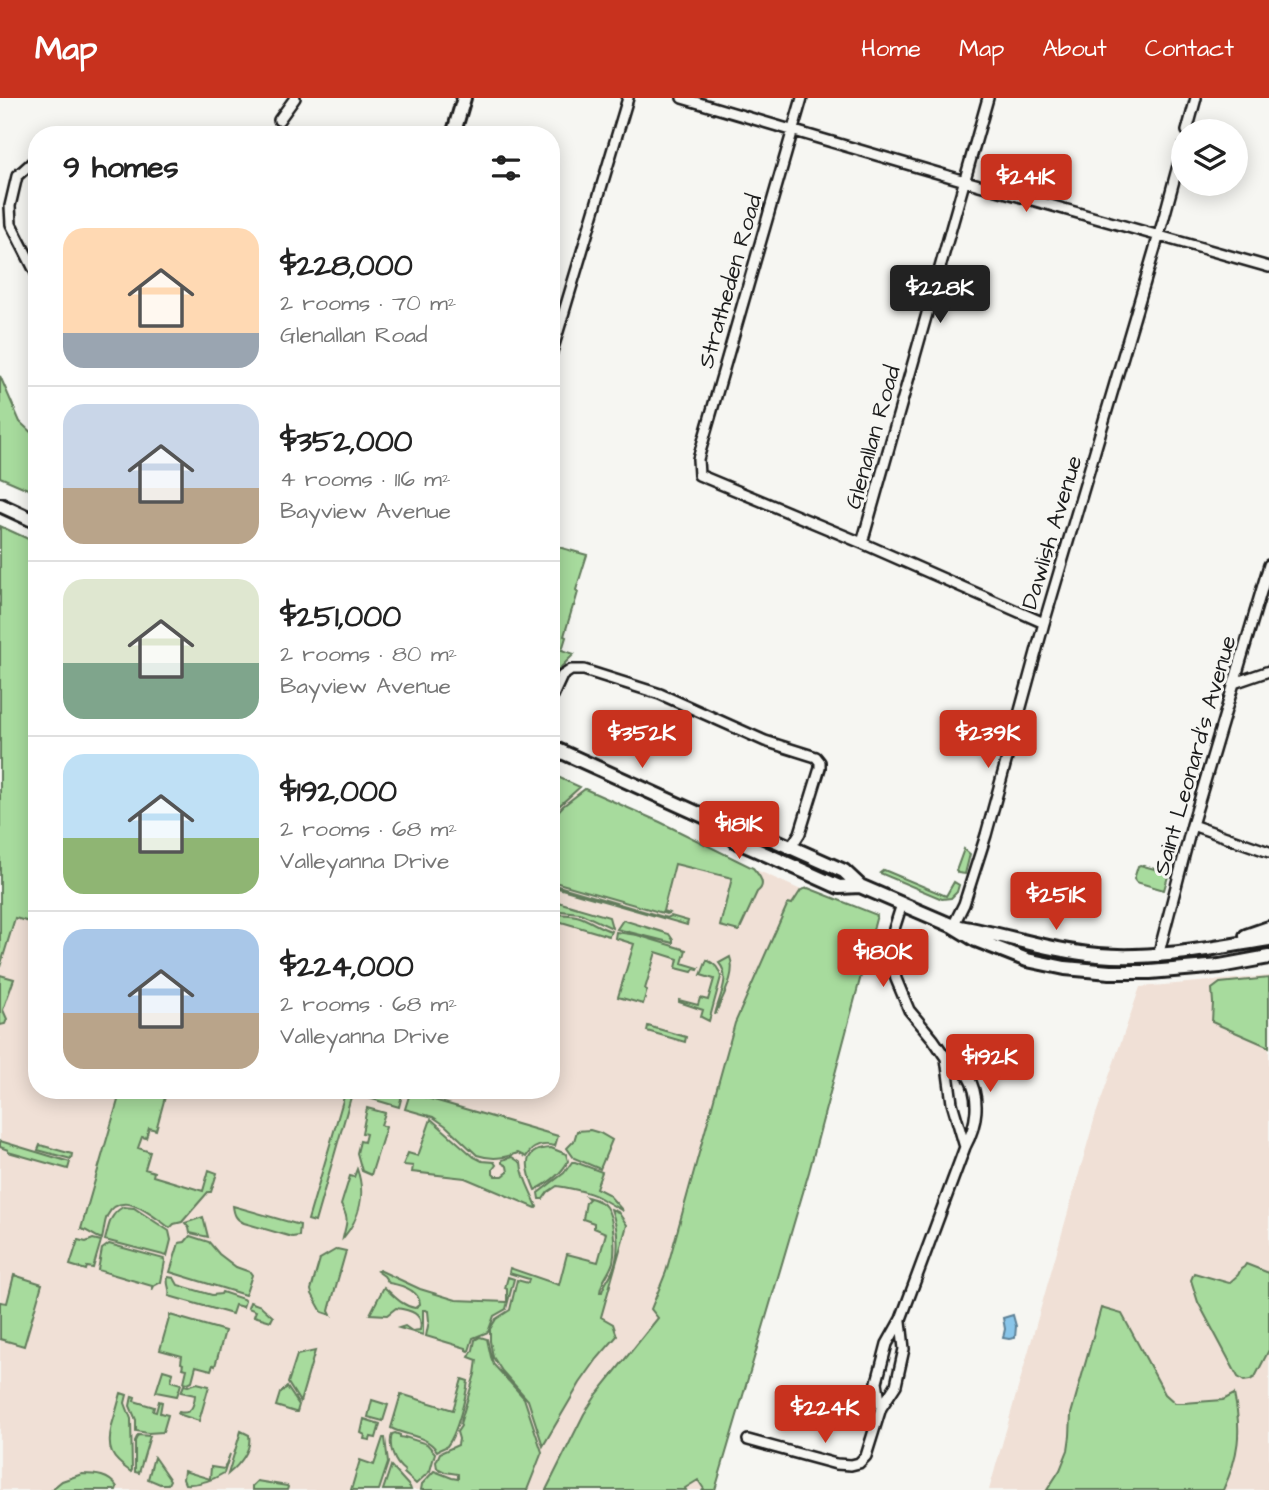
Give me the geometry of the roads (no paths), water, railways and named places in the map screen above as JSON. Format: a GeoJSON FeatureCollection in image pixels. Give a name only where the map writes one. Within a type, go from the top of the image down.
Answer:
{"type":"FeatureCollection","features":[{"type":"Feature","properties":{"kind":"main road"},"geometry":{"type":"LineString","coordinates":[[456,126],[464,98]]}},
{"type":"Feature","properties":{"kind":"main road"},"geometry":{"type":"LineString","coordinates":[[0,505],[28,518]]}},
{"type":"Feature","properties":{"kind":"main road"},"geometry":{"type":"LineString","coordinates":[[560,751],[719,823],[743,826],[791,847],[844,871],[860,886],[953,926],[1003,952],[1027,960],[1065,968],[1110,972],[1150,972],[1269,963]]}},
{"type":"Feature","properties":{"kind":"main road"},"geometry":{"type":"LineString","coordinates":[[719,823],[736,841],[839,887],[860,886]]}},
{"type":"Feature","properties":{"kind":"main road"},"geometry":{"type":"LineString","coordinates":[[953,926],[1069,952],[1099,955],[1158,956],[1269,939]]}},
{"type":"Feature","properties":{"kind":"main road"},"geometry":{"type":"LineString","coordinates":[[1205,949],[1269,928]]}},
{"type":"Feature","properties":{"kind":"main road"},"geometry":{"type":"LineString","coordinates":[[1220,966],[1269,957]]}},
{"type":"Feature","properties":{"kind":"street"},"geometry":{"type":"LineString","coordinates":[[279,120],[295,98]]}},
{"type":"Feature","properties":{"kind":"street"},"geometry":{"type":"LineString","coordinates":[[560,325],[628,98]]}},
{"type":"Feature","properties":{"kind":"street"},"geometry":{"type":"LineString","coordinates":[[682,98],[1269,267]]}},
{"type":"Feature","properties":{"kind":"street","name":"Stratheden Road"},"geometry":{"type":"LineString","coordinates":[[802,98],[698,459],[699,475],[862,543]]}},
{"type":"Feature","properties":{"kind":"street","name":"Glenallan Road"},"geometry":{"type":"LineString","coordinates":[[862,543],[988,98]]}},
{"type":"Feature","properties":{"kind":"street"},"geometry":{"type":"LineString","coordinates":[[1190,119],[1196,98]]}},
{"type":"Feature","properties":{"kind":"street"},"geometry":{"type":"LineString","coordinates":[[28,167],[17,176],[10,206],[11,224],[28,257]]}},
{"type":"Feature","properties":{"kind":"street","name":"Dawlish Avenue"},"geometry":{"type":"LineString","coordinates":[[953,926],[971,883],[1044,622],[1171,191]]}},
{"type":"Feature","properties":{"kind":"street"},"geometry":{"type":"LineString","coordinates":[[862,543],[1044,622]]}},
{"type":"Feature","properties":{"kind":"street","name":"Saint Leonard's Avenue"},"geometry":{"type":"LineString","coordinates":[[1158,956],[1192,825],[1269,565]]}},
{"type":"Feature","properties":{"kind":"street"},"geometry":{"type":"LineString","coordinates":[[560,681],[571,670],[584,670],[660,694],[765,741],[816,758],[820,762],[820,768],[800,833],[791,847]]}},
{"type":"Feature","properties":{"kind":"street"},"geometry":{"type":"LineString","coordinates":[[1234,683],[1269,671]]}},
{"type":"Feature","properties":{"kind":"street"},"geometry":{"type":"LineString","coordinates":[[1192,825],[1269,852]]}},
{"type":"Feature","properties":{"kind":"street"},"geometry":{"type":"LineString","coordinates":[[881,1408],[877,1382],[887,1344],[901,1319],[976,1117],[975,1095],[968,1074],[946,1058],[909,1010],[896,979],[891,950],[902,904]]}},
{"type":"Feature","properties":{"kind":"street"},"geometry":{"type":"LineString","coordinates":[[946,1058],[952,1102],[965,1147]]}},
{"type":"Feature","properties":{"kind":"street"},"geometry":{"type":"LineString","coordinates":[[748,1440],[836,1464],[859,1463],[866,1456],[881,1408],[895,1385],[904,1349],[901,1319]]}},
{"type":"Feature","properties":{"kind":"water"},"geometry":{"type":"Polygon","coordinates":[[[1013,1315],[1015,1338],[1003,1338],[1003,1318],[1013,1315]]]}}]}
